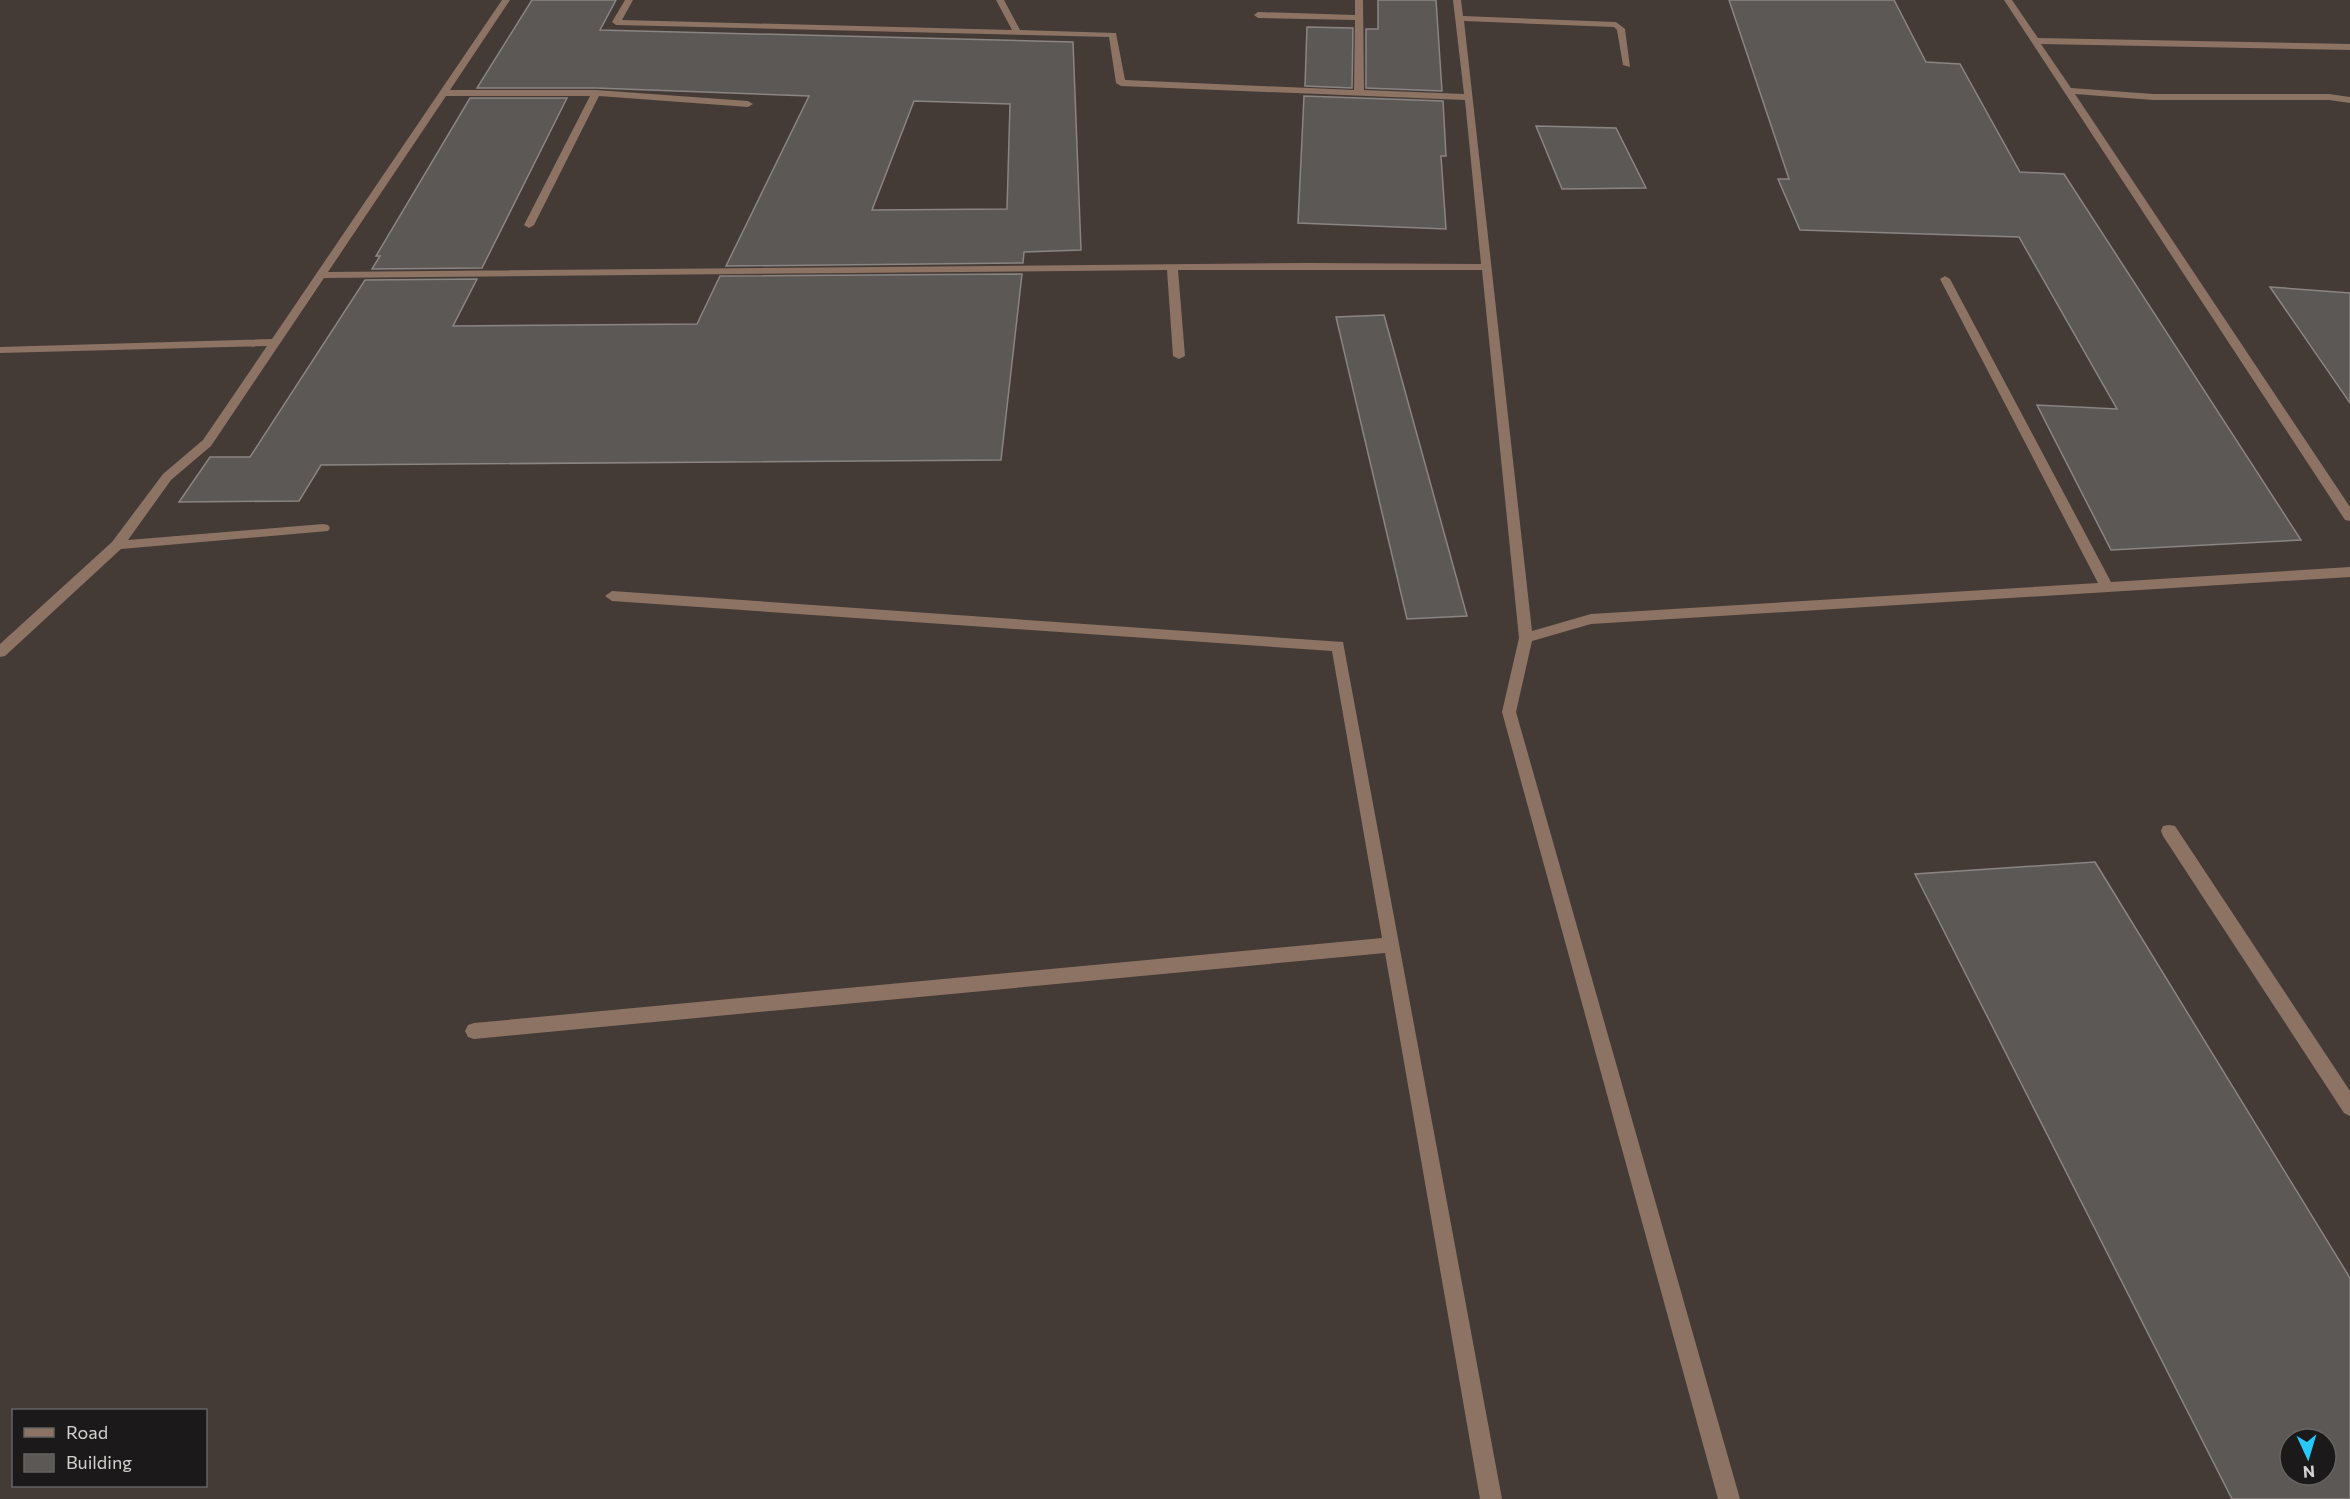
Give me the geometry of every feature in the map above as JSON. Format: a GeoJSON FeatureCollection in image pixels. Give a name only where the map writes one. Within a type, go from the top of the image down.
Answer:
{"type":"FeatureCollection","features":[{"type":"Feature","properties":{"kind":"street"},"geometry":{"type":"LineString","coordinates":[[0,652],[117,545],[167,477],[207,443],[506,0]]}},
{"type":"Feature","properties":{"kind":"street"},"geometry":{"type":"LineString","coordinates":[[628,0],[616,22],[1113,35],[1121,83],[1469,97]]}},
{"type":"Feature","properties":{"kind":"street"},"geometry":{"type":"LineString","coordinates":[[999,0],[1017,32]]}},
{"type":"Feature","properties":{"kind":"street"},"geometry":{"type":"LineString","coordinates":[[1359,0],[1359,93]]}},
{"type":"Feature","properties":{"kind":"street"},"geometry":{"type":"LineString","coordinates":[[1456,0],[1469,97],[1526,638],[1509,712],[1729,1499]]}},
{"type":"Feature","properties":{"kind":"street"},"geometry":{"type":"LineString","coordinates":[[2008,0],[2350,517]]}},
{"type":"Feature","properties":{"kind":"street"},"geometry":{"type":"LineString","coordinates":[[1258,15],[1359,18]]}},
{"type":"Feature","properties":{"kind":"street"},"geometry":{"type":"LineString","coordinates":[[1459,18],[1616,25],[1621,29],[1627,65]]}},
{"type":"Feature","properties":{"kind":"street"},"geometry":{"type":"LineString","coordinates":[[2035,41],[2350,47]]}},
{"type":"Feature","properties":{"kind":"street"},"geometry":{"type":"LineString","coordinates":[[2069,91],[2153,97],[2330,97],[2350,100]]}},
{"type":"Feature","properties":{"kind":"street"},"geometry":{"type":"LineString","coordinates":[[443,93],[596,93],[748,104]]}},
{"type":"Feature","properties":{"kind":"street"},"geometry":{"type":"LineString","coordinates":[[529,225],[596,93]]}},
{"type":"Feature","properties":{"kind":"street"},"geometry":{"type":"LineString","coordinates":[[320,275],[1172,267],[1487,267]]}},
{"type":"Feature","properties":{"kind":"street"},"geometry":{"type":"LineString","coordinates":[[1172,267],[1179,356]]}},
{"type":"Feature","properties":{"kind":"street"},"geometry":{"type":"LineString","coordinates":[[1945,279],[2107,587]]}},
{"type":"Feature","properties":{"kind":"street"},"geometry":{"type":"LineString","coordinates":[[0,350],[275,342]]}},
{"type":"Feature","properties":{"kind":"street"},"geometry":{"type":"LineString","coordinates":[[117,545],[323,528]]}},
{"type":"Feature","properties":{"kind":"street"},"geometry":{"type":"LineString","coordinates":[[1526,638],[1591,619],[2350,572]]}},
{"type":"Feature","properties":{"kind":"street"},"geometry":{"type":"LineString","coordinates":[[612,596],[1338,646],[1491,1499]]}},
{"type":"Feature","properties":{"kind":"street"},"geometry":{"type":"LineString","coordinates":[[2169,831],[2350,1107]]}},
{"type":"Feature","properties":{"kind":"street"},"geometry":{"type":"LineString","coordinates":[[474,1032],[1391,945]]}},
{"type":"Feature","properties":{"kind":"shaded area"},"geometry":{"type":"Polygon","coordinates":[[[0,0],[2350,0],[2350,1499],[0,1499],[0,0]]]}},
{"type":"Feature","properties":{"kind":"building"},"geometry":{"type":"Polygon","coordinates":[[[532,0],[616,0],[600,30],[1073,42],[1081,250],[1024,252],[1023,263],[726,266],[809,96],[596,88],[477,88],[532,0]],[[914,101],[872,210],[1007,209],[1010,104],[914,101]]]}},
{"type":"Feature","properties":{"kind":"building"},"geometry":{"type":"Polygon","coordinates":[[[1378,0],[1436,0],[1442,91],[1366,88],[1366,29],[1378,29],[1378,0]]]}},
{"type":"Feature","properties":{"kind":"building"},"geometry":{"type":"Polygon","coordinates":[[[1729,0],[1894,0],[1926,62],[1960,64],[2020,172],[2064,174],[2301,540],[2111,550],[2037,405],[2117,409],[2019,237],[1800,230],[1778,179],[1789,179],[1729,0]]]}},
{"type":"Feature","properties":{"kind":"building"},"geometry":{"type":"Polygon","coordinates":[[[1307,27],[1353,28],[1352,88],[1305,86],[1307,27]]]}},
{"type":"Feature","properties":{"kind":"building"},"geometry":{"type":"Polygon","coordinates":[[[1304,96],[1443,101],[1446,156],[1441,156],[1446,229],[1298,223],[1304,96]]]}},
{"type":"Feature","properties":{"kind":"building"},"geometry":{"type":"Polygon","coordinates":[[[470,98],[567,98],[482,268],[372,269],[380,256],[376,256],[470,98]]]}},
{"type":"Feature","properties":{"kind":"building"},"geometry":{"type":"Polygon","coordinates":[[[1536,126],[1616,128],[1646,188],[1562,189],[1536,126]]]}},
{"type":"Feature","properties":{"kind":"building"},"geometry":{"type":"Polygon","coordinates":[[[1022,274],[1001,460],[321,465],[299,501],[179,502],[210,457],[250,457],[365,280],[477,279],[453,326],[697,324],[720,276],[1022,274]]]}},
{"type":"Feature","properties":{"kind":"building"},"geometry":{"type":"Polygon","coordinates":[[[2270,287],[2350,293],[2350,403],[2270,287]]]}},
{"type":"Feature","properties":{"kind":"building"},"geometry":{"type":"Polygon","coordinates":[[[1384,315],[1467,616],[1407,619],[1336,317],[1384,315]]]}},
{"type":"Feature","properties":{"kind":"building"},"geometry":{"type":"Polygon","coordinates":[[[2095,862],[2350,1278],[2350,1499],[2232,1499],[1915,874],[2095,862]]]}}]}
